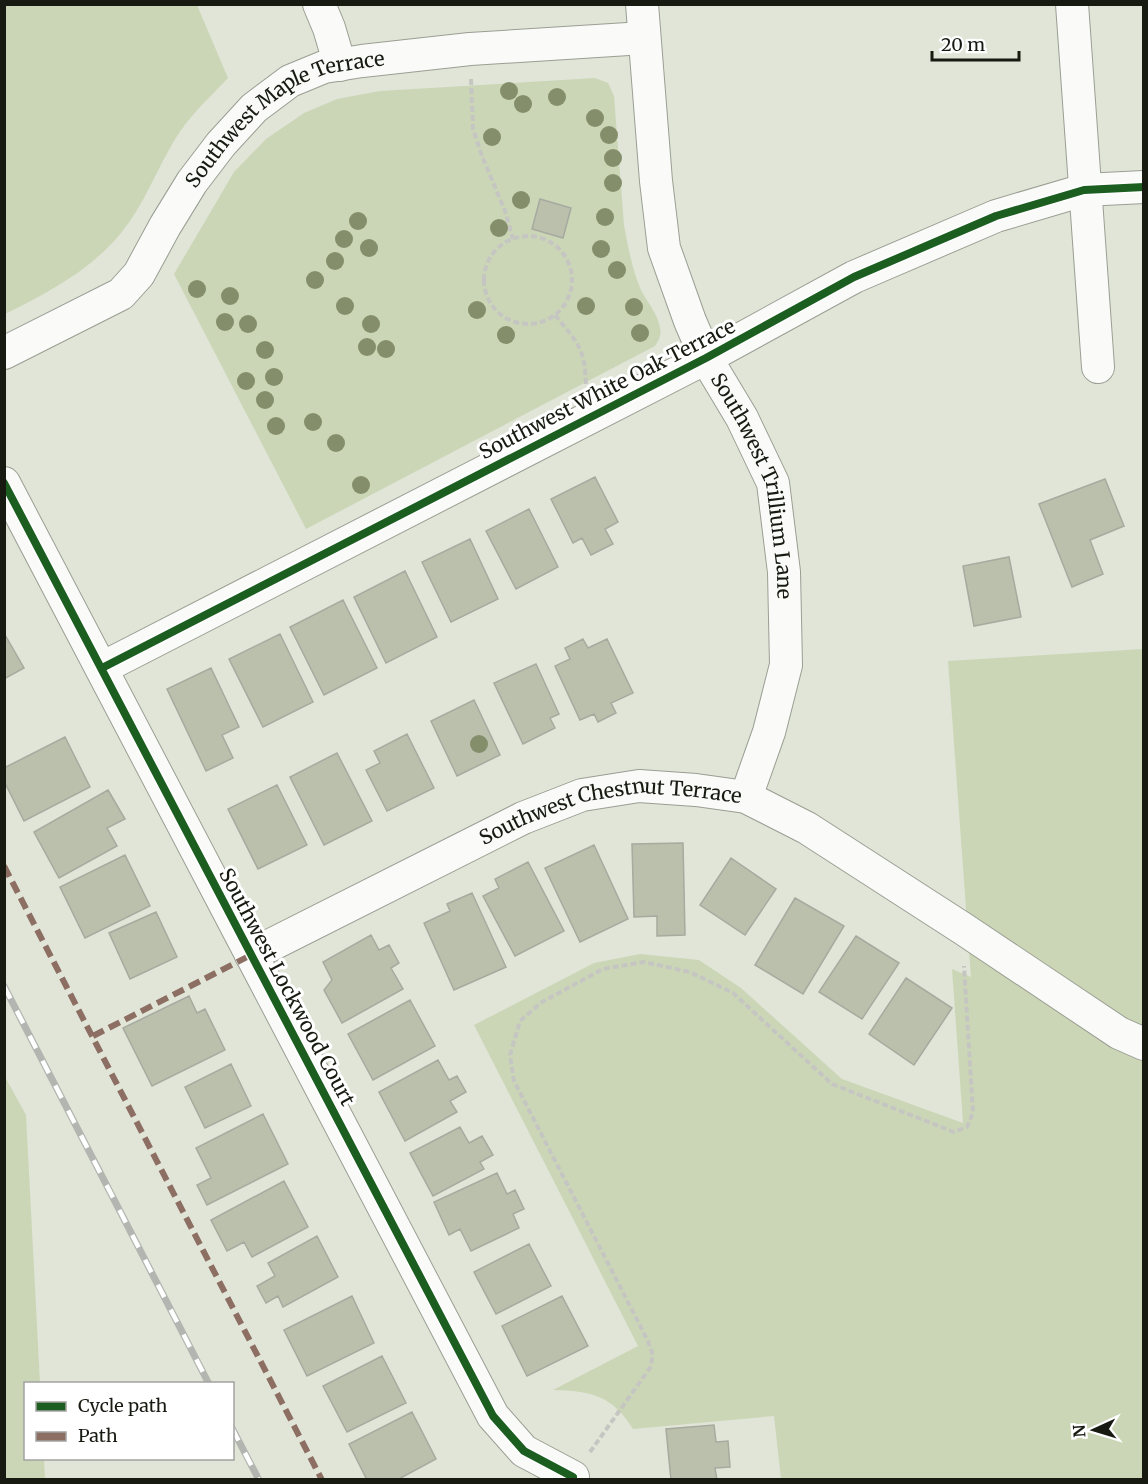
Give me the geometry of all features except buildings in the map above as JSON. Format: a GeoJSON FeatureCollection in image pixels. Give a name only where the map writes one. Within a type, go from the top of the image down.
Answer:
{"type":"FeatureCollection","features":[{"type":"Feature","properties":{"kind":"street"},"geometry":{"type":"LineString","coordinates":[[319,4],[340,65]]}},
{"type":"Feature","properties":{"kind":"street","name":"Southwest Trillium Lane"},"geometry":{"type":"LineString","coordinates":[[642,4],[656,181],[664,248],[706,358],[742,418],[773,483],[784,572],[786,664],[769,732],[746,797]]}},
{"type":"Feature","properties":{"kind":"street"},"geometry":{"type":"LineString","coordinates":[[1072,4],[1098,367]]}},
{"type":"Feature","properties":{"kind":"street","name":"Southwest Maple Terrace"},"geometry":{"type":"LineString","coordinates":[[4,353],[121,294],[139,274],[192,182],[221,144],[254,108],[290,81],[324,67],[470,49],[644,38]]}},
{"type":"Feature","properties":{"kind":"street","name":"Southwest White Oak Terrace"},"geometry":{"type":"LineString","coordinates":[[102,668],[706,358],[854,277],[996,216],[1084,190],[1143,187]]}},
{"type":"Feature","properties":{"kind":"street","name":"Southwest Lockwood Court"},"geometry":{"type":"LineString","coordinates":[[4,483],[493,1416],[524,1452],[573,1477]]}},
{"type":"Feature","properties":{"kind":"street","name":"Southwest Chestnut Terrace"},"geometry":{"type":"LineString","coordinates":[[251,955],[523,818],[582,795],[639,786],[696,790],[746,797],[807,828],[962,928],[1119,1034],[1143,1044]]}},
{"type":"Feature","properties":{"kind":"path"},"geometry":{"type":"LineString","coordinates":[[470,49],[473,129],[505,211],[513,239]]}},
{"type":"Feature","properties":{"kind":"path"},"geometry":{"type":"LineString","coordinates":[[527,236],[553,243],[570,265],[572,279],[565,305],[555,315],[542,322],[527,325],[512,322],[499,314],[489,302],[484,287],[485,272],[490,258],[500,246],[513,239],[527,236]]}},
{"type":"Feature","properties":{"kind":"path"},"geometry":{"type":"LineString","coordinates":[[555,315],[579,345],[584,356],[587,419]]}},
{"type":"Feature","properties":{"kind":"path"},"geometry":{"type":"LineString","coordinates":[[573,1477],[650,1368],[653,1355],[648,1341],[514,1081],[510,1055],[520,1022],[542,1002],[603,969],[644,962],[690,972],[733,993],[832,1084],[954,1132],[967,1127],[973,1113],[962,928]]}},
{"type":"Feature","properties":{"kind":"green space"},"geometry":{"type":"Polygon","coordinates":[[[5,4],[197,5],[228,78],[180,132],[136,211],[109,247],[67,280],[5,314],[5,4]]]}},
{"type":"Feature","properties":{"kind":"green space"},"geometry":{"type":"Polygon","coordinates":[[[595,78],[608,83],[614,96],[624,225],[638,282],[659,323],[661,333],[655,346],[306,529],[174,274],[234,172],[266,139],[304,113],[337,99],[380,91],[595,78]]]}},
{"type":"Feature","properties":{"kind":"green space"},"geometry":{"type":"Polygon","coordinates":[[[1143,649],[1143,1479],[781,1479],[774,1416],[633,1429],[617,1409],[599,1397],[579,1392],[553,1390],[638,1346],[474,1025],[594,963],[640,954],[699,960],[741,988],[842,1079],[963,1123],[952,969],[971,977],[948,661],[1143,649]]]}},
{"type":"Feature","properties":{"kind":"green space"},"geometry":{"type":"Polygon","coordinates":[[[4,1075],[26,1115],[40,1382],[24,1382],[24,1460],[44,1460],[45,1479],[5,1479],[4,1075]]]}},
{"type":"Feature","properties":{"kind":"railway"},"geometry":{"type":"LineString","coordinates":[[4,986],[208,1382]]}},
{"type":"Feature","properties":{"kind":"railway"},"geometry":{"type":"LineString","coordinates":[[234,1432],[259,1480]]}},
{"type":"Feature","properties":{"kind":"marked path"},"geometry":{"type":"LineString","coordinates":[[4,866],[322,1480]]}},
{"type":"Feature","properties":{"kind":"marked path"},"geometry":{"type":"LineString","coordinates":[[93,1036],[251,955]]}},
{"type":"Feature","properties":{"kind":"cycle path"},"geometry":{"type":"LineString","coordinates":[[102,668],[706,358],[854,277],[996,216],[1084,190],[1144,187]]}},
{"type":"Feature","properties":{"kind":"cycle path"},"geometry":{"type":"LineString","coordinates":[[4,483],[493,1416],[524,1451],[573,1477]]}}]}
